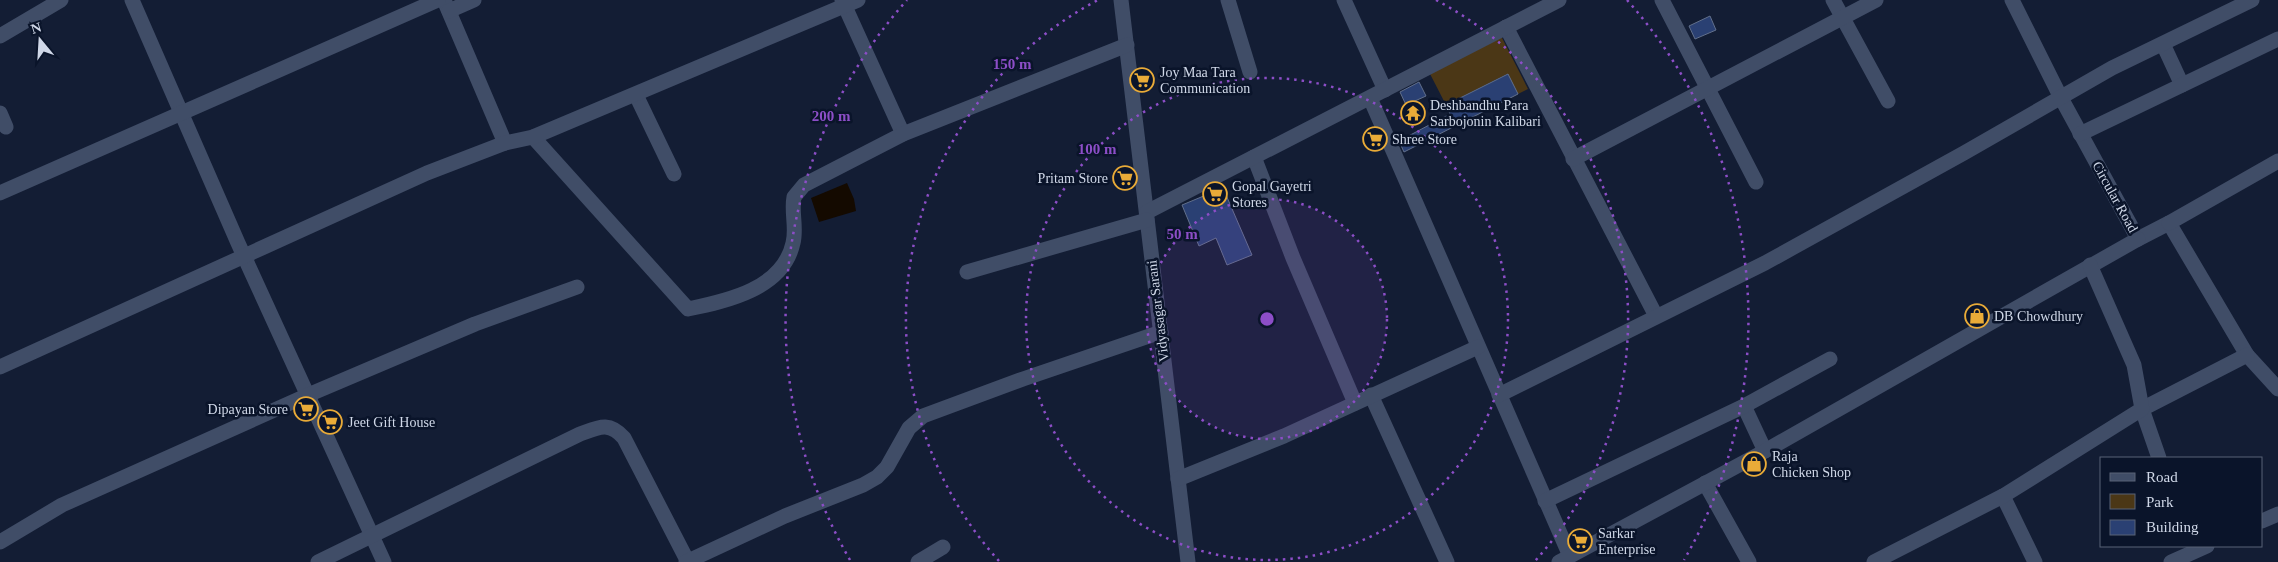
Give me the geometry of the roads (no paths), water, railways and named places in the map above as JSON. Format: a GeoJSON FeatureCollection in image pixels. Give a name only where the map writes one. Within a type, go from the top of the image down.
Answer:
{"type":"FeatureCollection","features":[{"type":"Feature","properties":{"kind":"street"},"geometry":{"type":"LineString","coordinates":[[0,36],[61,0]]}},
{"type":"Feature","properties":{"kind":"street"},"geometry":{"type":"LineString","coordinates":[[132,0],[245,256],[384,562]]}},
{"type":"Feature","properties":{"kind":"street"},"geometry":{"type":"LineString","coordinates":[[0,193],[438,0]]}},
{"type":"Feature","properties":{"kind":"street"},"geometry":{"type":"LineString","coordinates":[[474,0],[447,5],[505,144]]}},
{"type":"Feature","properties":{"kind":"street"},"geometry":{"type":"LineString","coordinates":[[1228,0],[1250,72]]}},
{"type":"Feature","properties":{"kind":"street"},"geometry":{"type":"LineString","coordinates":[[1344,0],[1385,90]]}},
{"type":"Feature","properties":{"kind":"street"},"geometry":{"type":"LineString","coordinates":[[967,272],[1147,216],[1254,158],[1558,0]]}},
{"type":"Feature","properties":{"kind":"street"},"geometry":{"type":"LineString","coordinates":[[1662,0],[1756,182]]}},
{"type":"Feature","properties":{"kind":"street"},"geometry":{"type":"LineString","coordinates":[[1834,0],[1888,101]]}},
{"type":"Feature","properties":{"kind":"street"},"geometry":{"type":"LineString","coordinates":[[1573,159],[1876,0]]}},
{"type":"Feature","properties":{"kind":"street","name":"Circular Road"},"geometry":{"type":"LineString","coordinates":[[2012,0],[2080,134],[2138,239],[2278,161]]}},
{"type":"Feature","properties":{"kind":"street"},"geometry":{"type":"LineString","coordinates":[[1499,395],[1765,262],[1964,153],[2060,96],[2252,0]]}},
{"type":"Feature","properties":{"kind":"street"},"geometry":{"type":"LineString","coordinates":[[0,367],[427,173],[505,144],[533,137],[636,95],[849,2],[903,134]]}},
{"type":"Feature","properties":{"kind":"street","name":"Vidyasagar Sarani"},"geometry":{"type":"LineString","coordinates":[[1125,2],[1126,45],[1188,562]]}},
{"type":"Feature","properties":{"kind":"street"},"geometry":{"type":"LineString","coordinates":[[1506,27],[1656,316]]}},
{"type":"Feature","properties":{"kind":"street"},"geometry":{"type":"LineString","coordinates":[[2080,134],[2278,39]]}},
{"type":"Feature","properties":{"kind":"street"},"geometry":{"type":"LineString","coordinates":[[2163,44],[2182,85]]}},
{"type":"Feature","properties":{"kind":"street"},"geometry":{"type":"LineString","coordinates":[[533,137],[688,309],[712,304],[737,295],[761,285],[778,274],[787,260],[794,242],[792,205],[797,192],[804,185],[903,134],[1126,45]]}},
{"type":"Feature","properties":{"kind":"street"},"geometry":{"type":"LineString","coordinates":[[636,95],[674,174]]}},
{"type":"Feature","properties":{"kind":"street"},"geometry":{"type":"LineString","coordinates":[[1370,98],[1545,501],[1564,559],[1765,451],[2138,239]]}},
{"type":"Feature","properties":{"kind":"street"},"geometry":{"type":"LineString","coordinates":[[1254,158],[1293,258],[1356,403]]}},
{"type":"Feature","properties":{"kind":"street"},"geometry":{"type":"LineString","coordinates":[[2169,222],[2247,356],[2278,389]]}},
{"type":"Feature","properties":{"kind":"street"},"geometry":{"type":"LineString","coordinates":[[2090,265],[2134,365],[2142,409],[2159,457]]}},
{"type":"Feature","properties":{"kind":"street"},"geometry":{"type":"LineString","coordinates":[[0,542],[62,504],[308,395],[475,324],[577,287]]}},
{"type":"Feature","properties":{"kind":"street"},"geometry":{"type":"LineString","coordinates":[[318,562],[580,434],[606,426],[617,429],[624,438],[687,562],[785,516],[863,485],[877,477],[887,467],[909,428],[924,416],[1023,379],[1161,332]]}},
{"type":"Feature","properties":{"kind":"street"},"geometry":{"type":"LineString","coordinates":[[1178,479],[1284,436],[1478,347]]}},
{"type":"Feature","properties":{"kind":"street"},"geometry":{"type":"LineString","coordinates":[[1874,562],[2003,496],[2142,409],[2247,356]]}},
{"type":"Feature","properties":{"kind":"street"},"geometry":{"type":"LineString","coordinates":[[1545,501],[1744,406],[1830,359]]}},
{"type":"Feature","properties":{"kind":"street"},"geometry":{"type":"LineString","coordinates":[[1371,396],[1447,562]]}},
{"type":"Feature","properties":{"kind":"street"},"geometry":{"type":"LineString","coordinates":[[1744,406],[1765,451]]}},
{"type":"Feature","properties":{"kind":"street"},"geometry":{"type":"LineString","coordinates":[[1705,483],[1750,562]]}},
{"type":"Feature","properties":{"kind":"street"},"geometry":{"type":"LineString","coordinates":[[2003,496],[2035,562]]}},
{"type":"Feature","properties":{"kind":"street"},"geometry":{"type":"LineString","coordinates":[[2263,521],[2278,514]]}},
{"type":"Feature","properties":{"kind":"street"},"geometry":{"type":"LineString","coordinates":[[918,562],[943,547]]}},
{"type":"Feature","properties":{"kind":"street"},"geometry":{"type":"LineString","coordinates":[[2171,562],[2191,549]]}},
{"type":"Feature","properties":{"kind":"place","name":"Joy Maa Tara Communication"},"geometry":{"type":"Point","coordinates":[1142,80]}},
{"type":"Feature","properties":{"kind":"place","name":"Deshbandhu Para Sarbojonin Kalibari"},"geometry":{"type":"Point","coordinates":[1413,113]}},
{"type":"Feature","properties":{"kind":"place","name":"Shree Store"},"geometry":{"type":"Point","coordinates":[1375,139]}},
{"type":"Feature","properties":{"kind":"place","name":"Pritam Store"},"geometry":{"type":"Point","coordinates":[1125,178]}},
{"type":"Feature","properties":{"kind":"place","name":"Gopal Gayetri Stores"},"geometry":{"type":"Point","coordinates":[1215,194]}},
{"type":"Feature","properties":{"kind":"place","name":"DB Chowdhury"},"geometry":{"type":"Point","coordinates":[1977,316]}},
{"type":"Feature","properties":{"kind":"place","name":"Dipayan Store"},"geometry":{"type":"Point","coordinates":[306,409]}},
{"type":"Feature","properties":{"kind":"place","name":"Jeet Gift House"},"geometry":{"type":"Point","coordinates":[330,422]}},
{"type":"Feature","properties":{"kind":"place","name":"Raja Chicken Shop"},"geometry":{"type":"Point","coordinates":[1754,464]}},
{"type":"Feature","properties":{"kind":"place","name":"Sarkar Enterprise"},"geometry":{"type":"Point","coordinates":[1580,541]}}]}
